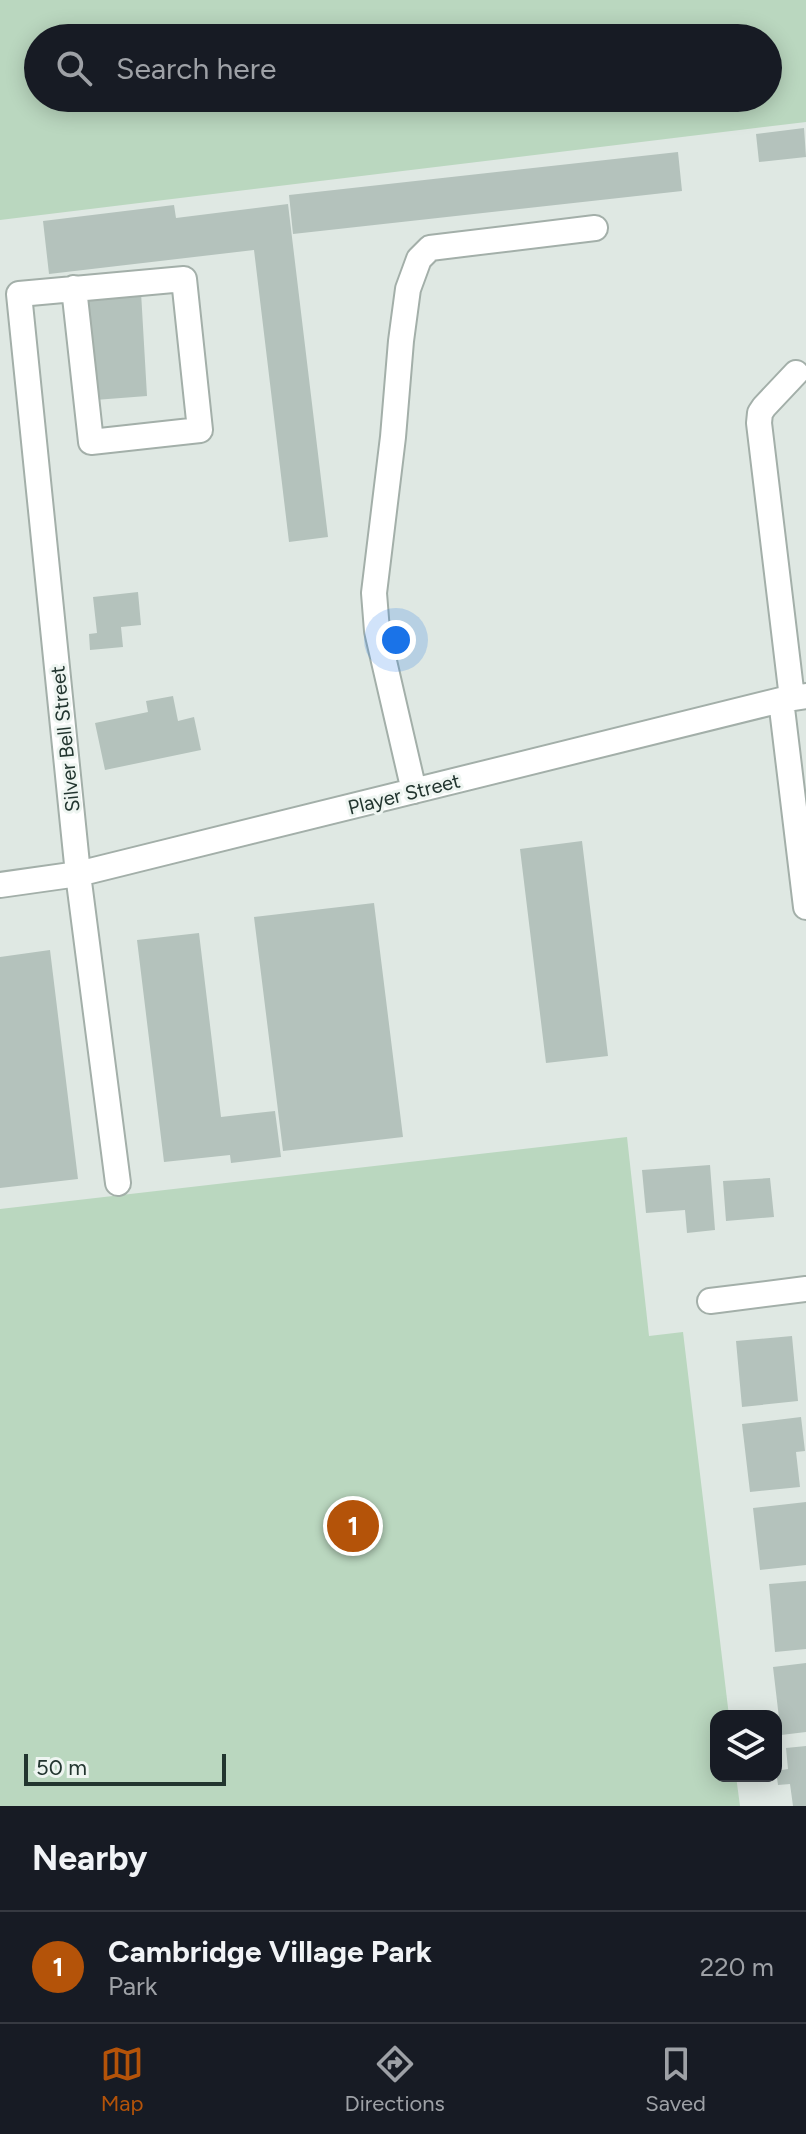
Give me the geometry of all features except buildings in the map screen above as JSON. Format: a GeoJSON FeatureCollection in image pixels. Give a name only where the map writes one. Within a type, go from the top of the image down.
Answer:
{"type":"FeatureCollection","features":[{"type":"Feature","properties":{"kind":"street"},"geometry":{"type":"LineString","coordinates":[[414,791],[377,631],[374,593],[408,289],[419,259],[430,248],[595,228]]}},
{"type":"Feature","properties":{"kind":"street"},"geometry":{"type":"LineString","coordinates":[[184,279],[200,430],[91,442],[74,288],[184,279]]}},
{"type":"Feature","properties":{"kind":"street","name":"Silver Bell Street"},"geometry":{"type":"LineString","coordinates":[[74,288],[19,294],[78,874],[118,1183]]}},
{"type":"Feature","properties":{"kind":"street"},"geometry":{"type":"LineString","coordinates":[[796,373],[764,407],[759,423],[793,698],[806,907]]}},
{"type":"Feature","properties":{"kind":"street","name":"Player Street"},"geometry":{"type":"LineString","coordinates":[[0,885],[78,874],[793,698]]}},
{"type":"Feature","properties":{"kind":"street"},"geometry":{"type":"LineString","coordinates":[[710,1301],[806,1289]]}},
{"type":"Feature","properties":{"kind":"green space"},"geometry":{"type":"Polygon","coordinates":[[[0,0],[806,0],[806,122],[0,220],[0,0]]]}},
{"type":"Feature","properties":{"kind":"green space"},"geometry":{"type":"Polygon","coordinates":[[[627,1137],[649,1336],[683,1332],[728,1710],[710,1710],[710,1782],[737,1782],[740,1806],[0,1806],[0,1209],[627,1137]]]}},
{"type":"Feature","properties":{"kind":"place","name":"Cambridge Village Park"},"geometry":{"type":"Point","coordinates":[353,1526]}}]}
